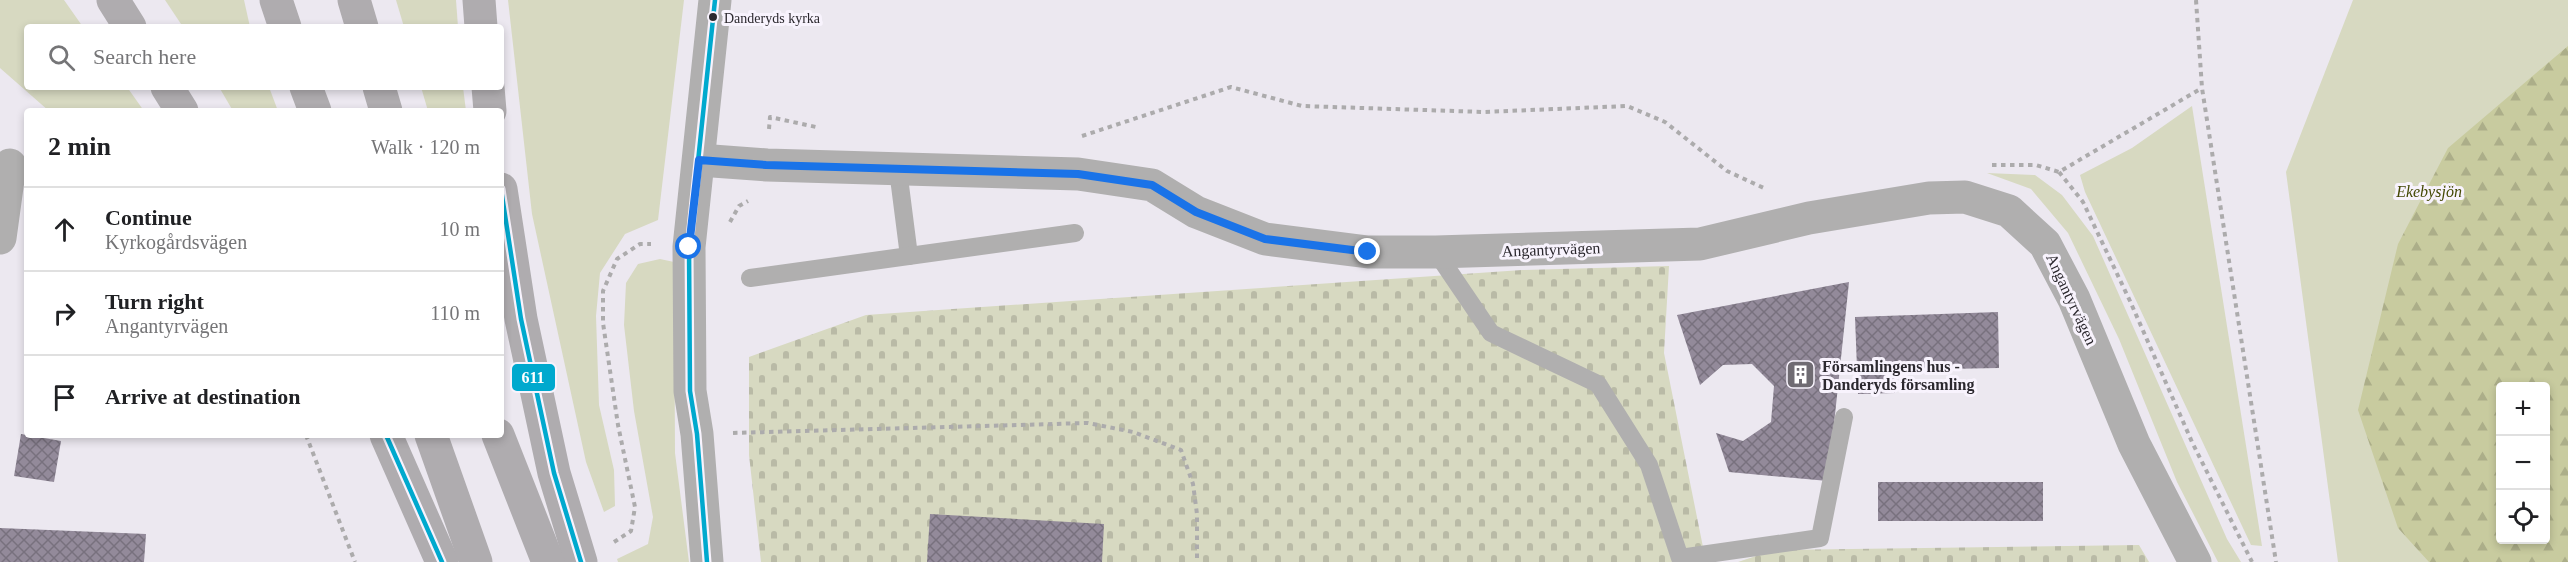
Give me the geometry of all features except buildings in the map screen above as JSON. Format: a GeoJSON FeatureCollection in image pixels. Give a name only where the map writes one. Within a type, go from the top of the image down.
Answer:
{"type":"FeatureCollection","features":[{"type":"Feature","properties":{"kind":"highway"},"geometry":{"type":"LineString","coordinates":[[113,0],[128,24]]}},
{"type":"Feature","properties":{"kind":"highway"},"geometry":{"type":"LineString","coordinates":[[276,0],[284,24]]}},
{"type":"Feature","properties":{"kind":"highway"},"geometry":{"type":"LineString","coordinates":[[354,0],[361,24]]}},
{"type":"Feature","properties":{"kind":"highway"},"geometry":{"type":"LineString","coordinates":[[479,0],[482,24]]}},
{"type":"Feature","properties":{"kind":"highway"},"geometry":{"type":"LineString","coordinates":[[169,90],[180,108]]}},
{"type":"Feature","properties":{"kind":"highway"},"geometry":{"type":"LineString","coordinates":[[307,90],[314,108]]}},
{"type":"Feature","properties":{"kind":"highway"},"geometry":{"type":"LineString","coordinates":[[380,90],[386,108]]}},
{"type":"Feature","properties":{"kind":"highway"},"geometry":{"type":"LineString","coordinates":[[488,90],[490,108]]}},
{"type":"Feature","properties":{"kind":"highway"},"geometry":{"type":"LineString","coordinates":[[504,208],[521,319],[554,472],[581,562]]}},
{"type":"Feature","properties":{"kind":"highway"},"geometry":{"type":"LineString","coordinates":[[387,438],[442,562]]}},
{"type":"Feature","properties":{"kind":"highway"},"geometry":{"type":"LineString","coordinates":[[432,438],[476,562]]}},
{"type":"Feature","properties":{"kind":"highway"},"geometry":{"type":"LineString","coordinates":[[499,438],[548,562]]}},
{"type":"Feature","properties":{"kind":"street"},"geometry":{"type":"LineString","coordinates":[[707,562],[697,434],[690,391],[689,247],[715,0]]}},
{"type":"Feature","properties":{"kind":"street","name":"Angantyrvägen"},"geometry":{"type":"LineString","coordinates":[[699,160],[898,170],[1078,174],[1152,185],[1196,212],[1265,239],[1368,252],[1700,244],[1809,219],[1929,198],[1965,197],[2009,211],[2045,244],[2074,299],[2134,444],[2195,562]]}},
{"type":"Feature","properties":{"kind":"street"},"geometry":{"type":"LineString","coordinates":[[0,238],[12,165]]}},
{"type":"Feature","properties":{"kind":"lane"},"geometry":{"type":"LineString","coordinates":[[898,170],[909,256]]}},
{"type":"Feature","properties":{"kind":"lane"},"geometry":{"type":"LineString","coordinates":[[750,278],[1075,233]]}},
{"type":"Feature","properties":{"kind":"lane"},"geometry":{"type":"LineString","coordinates":[[1436,252],[1491,333],[1598,384],[1649,465],[1680,558],[1820,538],[1844,417]]}},
{"type":"Feature","properties":{"kind":"path"},"geometry":{"type":"LineString","coordinates":[[2196,0],[2202,88],[2276,562]]}},
{"type":"Feature","properties":{"kind":"path"},"geometry":{"type":"LineString","coordinates":[[1072,139],[1232,87],[1302,106],[1484,112],[1627,106],[1665,122],[1726,171],[1776,193]]}},
{"type":"Feature","properties":{"kind":"path"},"geometry":{"type":"LineString","coordinates":[[2059,172],[2202,88]]}},
{"type":"Feature","properties":{"kind":"path"},"geometry":{"type":"LineString","coordinates":[[766,165],[770,117],[816,127]]}},
{"type":"Feature","properties":{"kind":"path"},"geometry":{"type":"LineString","coordinates":[[1990,165],[2036,165],[2059,172],[2083,202],[2130,301],[2192,442],[2252,562]]}},
{"type":"Feature","properties":{"kind":"path"},"geometry":{"type":"LineString","coordinates":[[697,434],[1088,423],[1133,432],[1181,450],[1193,484],[1197,514],[1197,562]]}},
{"type":"Feature","properties":{"kind":"path"},"geometry":{"type":"LineString","coordinates":[[307,438],[355,562]]}},
{"type":"Feature","properties":{"kind":"green space"},"geometry":{"type":"Polygon","coordinates":[[[0,0],[64,0],[81,24],[24,24],[24,89],[0,68],[0,0]]]}},
{"type":"Feature","properties":{"kind":"green space"},"geometry":{"type":"Polygon","coordinates":[[[165,0],[244,0],[249,24],[181,24],[165,0]]]}},
{"type":"Feature","properties":{"kind":"green space"},"geometry":{"type":"Polygon","coordinates":[[[396,0],[456,0],[458,24],[403,24],[396,0]]]}},
{"type":"Feature","properties":{"kind":"green space"},"geometry":{"type":"Polygon","coordinates":[[[508,0],[684,0],[658,220],[625,234],[600,273],[596,316],[599,405],[614,470],[615,506],[604,512],[586,462],[532,214],[508,0]]]}},
{"type":"Feature","properties":{"kind":"green space","name":"Ekebysjön"},"geometry":{"type":"Polygon","coordinates":[[[2353,0],[2568,0],[2568,562],[2338,562],[2286,172],[2353,0]]]}},
{"type":"Feature","properties":{"kind":"green space"},"geometry":{"type":"Polygon","coordinates":[[[2568,46],[2568,562],[2429,562],[2398,528],[2358,410],[2398,244],[2448,148],[2568,46]]]}},
{"type":"Feature","properties":{"kind":"green space"},"geometry":{"type":"Polygon","coordinates":[[[25,90],[129,90],[142,108],[46,108],[25,90]]]}},
{"type":"Feature","properties":{"kind":"green space"},"geometry":{"type":"Polygon","coordinates":[[[221,90],[270,90],[277,108],[231,108],[221,90]]]}},
{"type":"Feature","properties":{"kind":"green space"},"geometry":{"type":"Polygon","coordinates":[[[422,90],[463,90],[466,108],[427,108],[422,90]]]}},
{"type":"Feature","properties":{"kind":"green space"},"geometry":{"type":"Polygon","coordinates":[[[2192,106],[2262,546],[2251,545],[2085,192],[2080,175],[2132,148],[2192,106]]]}},
{"type":"Feature","properties":{"kind":"green space"},"geometry":{"type":"Polygon","coordinates":[[[1987,173],[2035,175],[2062,195],[2093,236],[2227,539],[2241,562],[2218,562],[2177,482],[2119,339],[2068,233],[2031,189],[1987,173]]]}},
{"type":"Feature","properties":{"kind":"green space"},"geometry":{"type":"Polygon","coordinates":[[[660,259],[674,262],[675,453],[689,562],[618,562],[617,559],[648,544],[653,517],[634,411],[624,325],[626,283],[638,264],[660,259]]]}},
{"type":"Feature","properties":{"kind":"green space"},"geometry":{"type":"Polygon","coordinates":[[[1669,266],[1664,353],[1706,562],[761,562],[749,455],[749,357],[866,315],[1522,270],[1669,266]]]}},
{"type":"Feature","properties":{"kind":"green space"},"geometry":{"type":"Polygon","coordinates":[[[2139,545],[2149,562],[1738,562],[1774,550],[2139,545]]]}},
{"type":"Feature","properties":{"kind":"transit line","name":"611"},"geometry":{"type":"LineString","coordinates":[[707,562],[697,434],[690,391],[689,247],[715,0]]}},
{"type":"Feature","properties":{"kind":"transit line","name":"611"},"geometry":{"type":"LineString","coordinates":[[504,208],[521,319],[554,473],[581,562]]}},
{"type":"Feature","properties":{"kind":"transit line","name":"611"},"geometry":{"type":"LineString","coordinates":[[387,438],[442,562]]}},
{"type":"Feature","properties":{"kind":"place","name":"Danderyds kyrka"},"geometry":{"type":"Point","coordinates":[713,17]}},
{"type":"Feature","properties":{"kind":"place","name":"Församlingens hus - Danderyds församling"},"geometry":{"type":"Point","coordinates":[1801,375]}},
{"type":"Feature","properties":{"kind":"route"},"geometry":{"type":"LineString","coordinates":[[689,247],[699,160],[898,170],[1078,174],[1152,185],[1196,212],[1265,239],[1368,252]]}}]}
